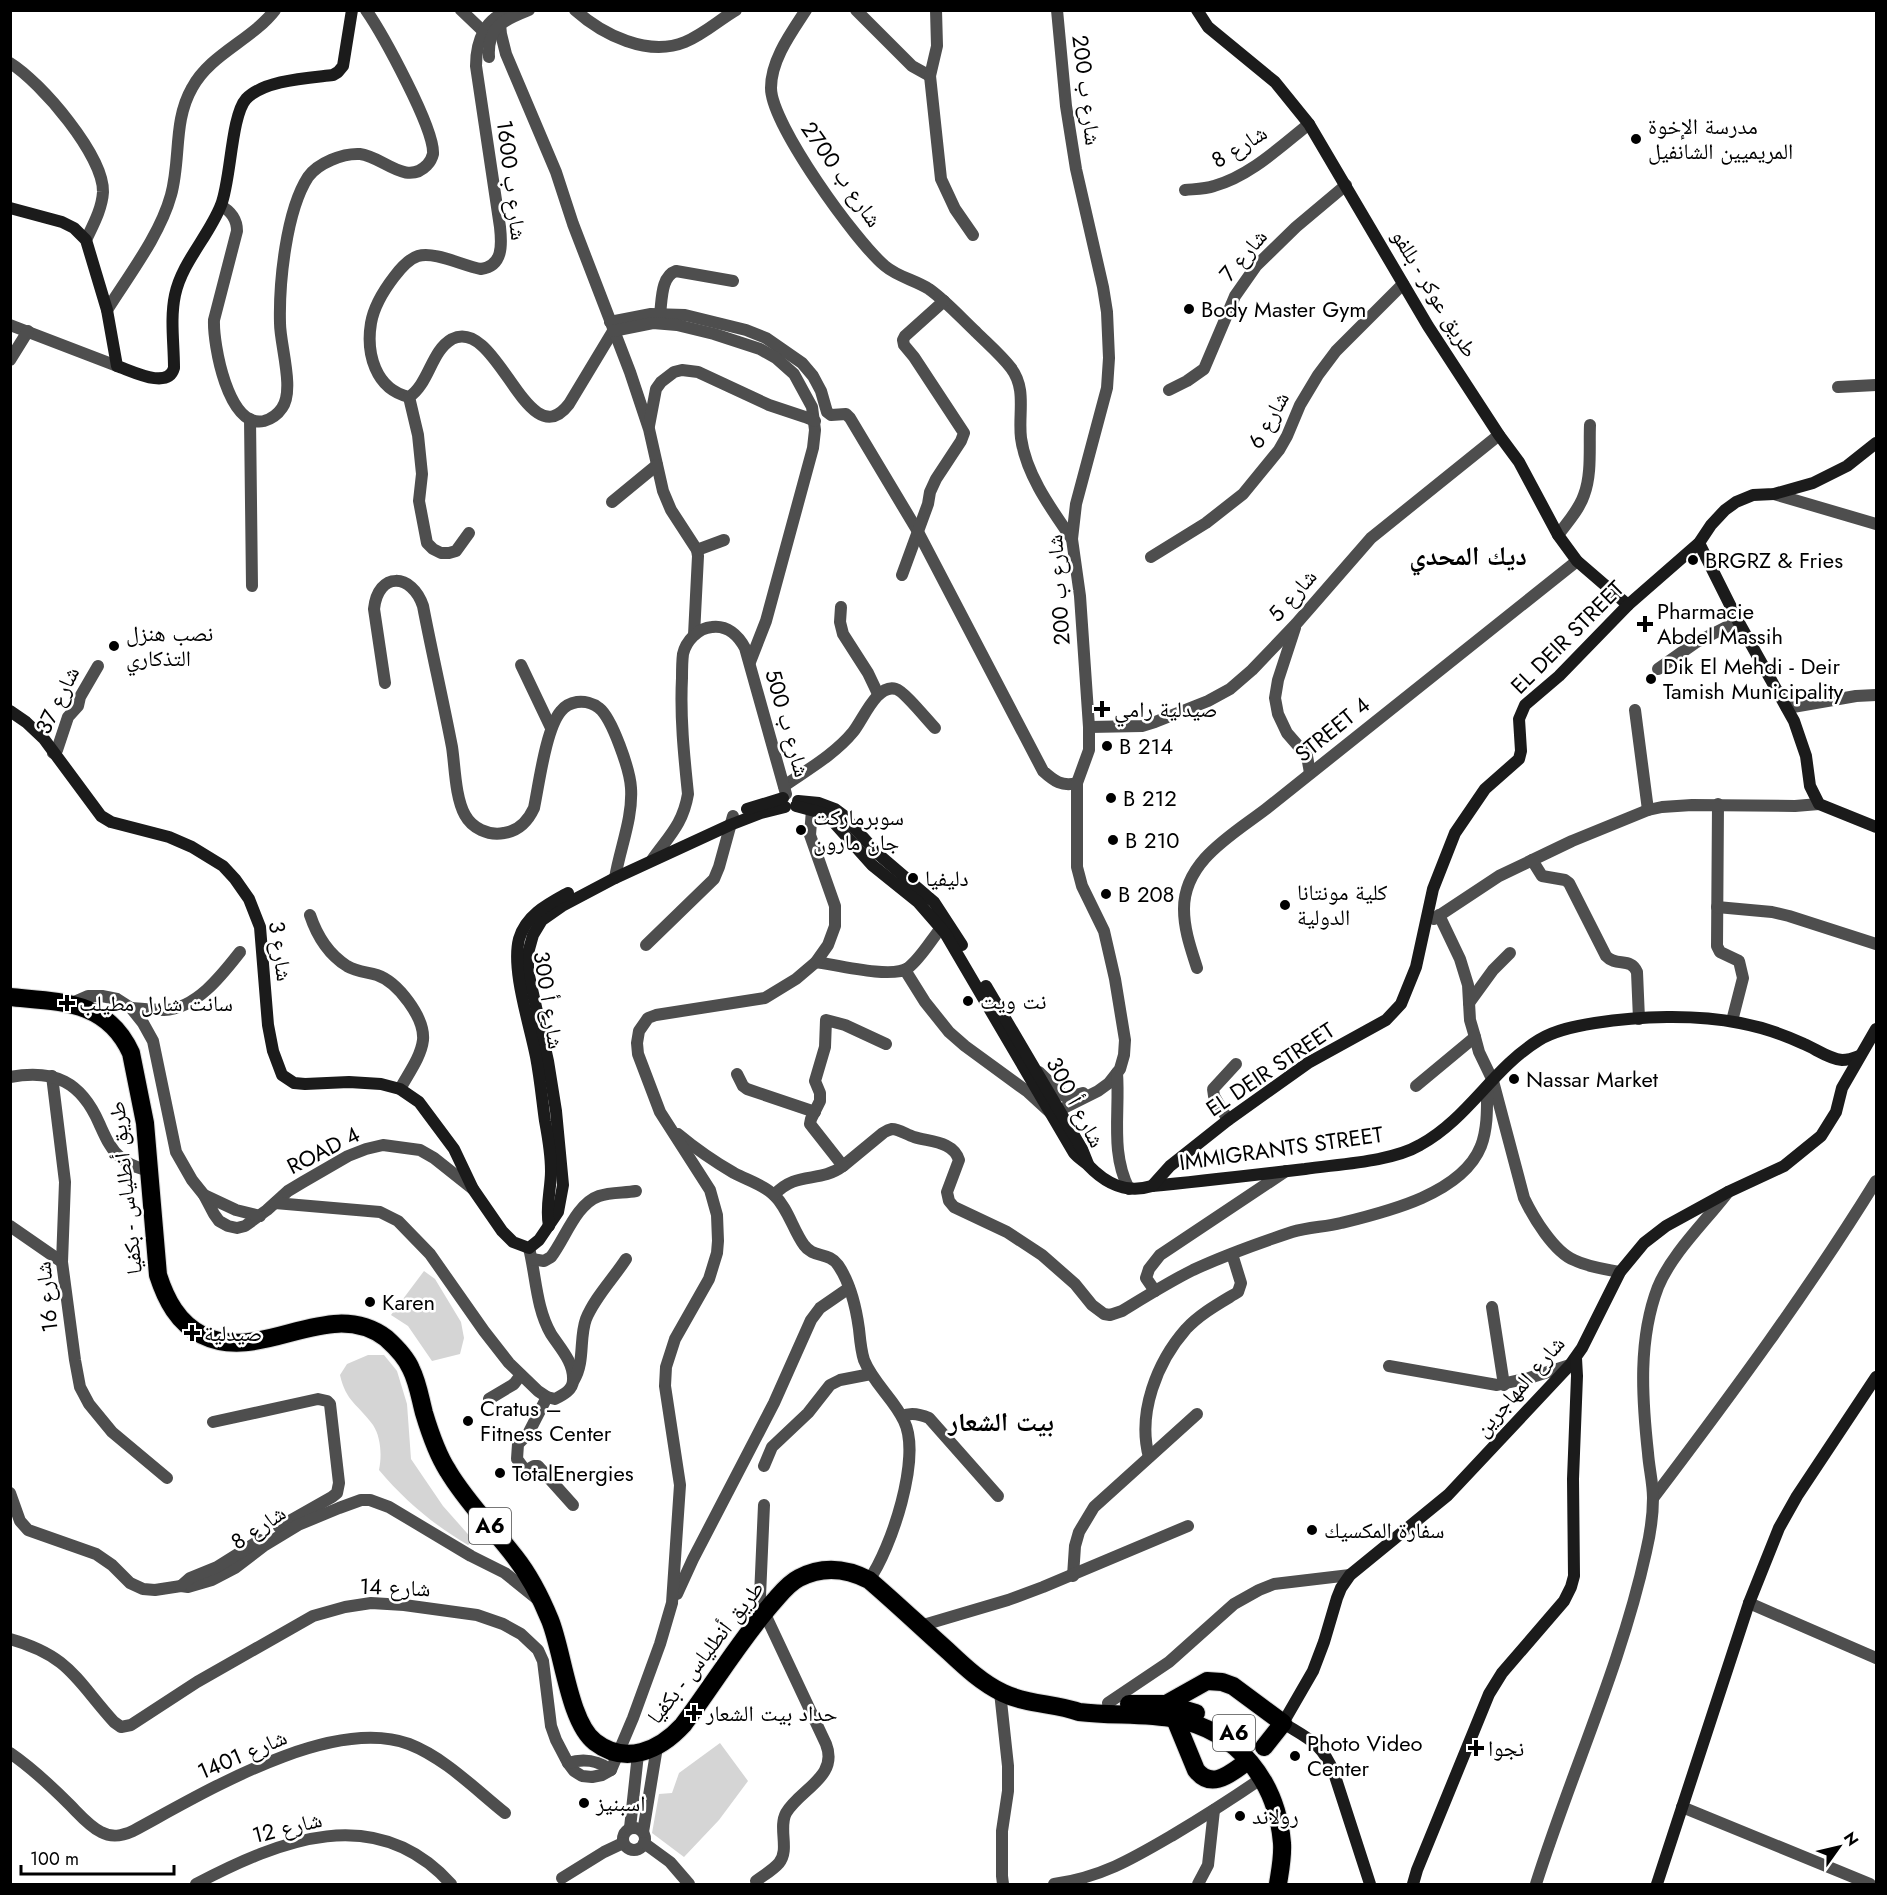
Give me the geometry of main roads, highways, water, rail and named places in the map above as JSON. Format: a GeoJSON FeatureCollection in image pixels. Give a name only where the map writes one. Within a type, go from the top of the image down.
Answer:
{"type":"FeatureCollection","features":[{"type":"Feature","properties":{"kind":"highway","name":"طريق أنطلياس - بكفيا"},"geometry":{"type":"LineString","coordinates":[[10,997],[72,1003],[90,1010],[119,1033],[131,1053],[145,1123],[158,1275],[164,1295],[188,1326],[206,1337],[228,1342],[253,1342],[318,1326],[351,1324],[373,1330],[389,1341],[403,1356],[411,1368],[436,1446],[447,1471],[515,1557],[542,1602],[557,1640],[579,1719],[589,1736],[605,1753],[638,1754],[657,1747],[669,1739],[683,1725],[762,1616],[790,1584],[808,1574],[839,1569],[869,1580],[977,1677],[1000,1692],[1026,1702],[1072,1708]]}},
{"type":"Feature","properties":{"kind":"highway"},"geometry":{"type":"LineString","coordinates":[[1240,1766],[1222,1779],[1212,1780],[1199,1773],[1171,1712],[1203,1682],[1215,1681],[1233,1686],[1282,1723],[1264,1747]]}},
{"type":"Feature","properties":{"kind":"highway"},"geometry":{"type":"LineString","coordinates":[[1203,1682],[1203,1707],[1210,1719]]}},
{"type":"Feature","properties":{"kind":"highway","name":"A6"},"geometry":{"type":"LineString","coordinates":[[1072,1708],[1078,1705],[1108,1703],[1171,1712],[1210,1719],[1232,1732],[1250,1747],[1265,1766],[1287,1810],[1292,1852],[1289,1884]]}},
{"type":"Feature","properties":{"kind":"highway","name":"A6"},"geometry":{"type":"LineString","coordinates":[[1072,1708],[1079,1712],[1089,1713],[1171,1712],[1225,1740],[1245,1756],[1272,1796],[1282,1855],[1278,1884]]}},
{"type":"Feature","properties":{"kind":"highway"},"geometry":{"type":"LineString","coordinates":[[1194,1761],[1195,1752],[1201,1744],[1206,1741],[1225,1740]]}},
{"type":"Feature","properties":{"kind":"place","name":"مدرسة الإخوة المريميين الشانفيل"},"geometry":{"type":"Point","coordinates":[1636,139]}},
{"type":"Feature","properties":{"kind":"place","name":"Body Master Gym"},"geometry":{"type":"Point","coordinates":[1189,309]}},
{"type":"Feature","properties":{"kind":"place","name":"BRGRZ & Fries"},"geometry":{"type":"Point","coordinates":[1693,560]}},
{"type":"Feature","properties":{"kind":"place","name":"Pharmacie Abdel Massih"},"geometry":{"type":"Point","coordinates":[1645,624]}},
{"type":"Feature","properties":{"kind":"place","name":"نصب هنزل التذكاري"},"geometry":{"type":"Point","coordinates":[114,646]}},
{"type":"Feature","properties":{"kind":"place","name":"Dik El Mehdi - Deir Tamish Municipality"},"geometry":{"type":"Point","coordinates":[1651,679]}},
{"type":"Feature","properties":{"kind":"place","name":"صيدلية رامي"},"geometry":{"type":"Point","coordinates":[1102,709]}},
{"type":"Feature","properties":{"kind":"place","name":"B 214"},"geometry":{"type":"Point","coordinates":[1107,746]}},
{"type":"Feature","properties":{"kind":"place","name":"B 212"},"geometry":{"type":"Point","coordinates":[1111,798]}},
{"type":"Feature","properties":{"kind":"place","name":"سوبرماركت جان مارون"},"geometry":{"type":"Point","coordinates":[801,830]}},
{"type":"Feature","properties":{"kind":"place","name":"B 210"},"geometry":{"type":"Point","coordinates":[1113,840]}},
{"type":"Feature","properties":{"kind":"place","name":"دليفيا"},"geometry":{"type":"Point","coordinates":[913,878]}},
{"type":"Feature","properties":{"kind":"place","name":"B 208"},"geometry":{"type":"Point","coordinates":[1106,894]}},
{"type":"Feature","properties":{"kind":"place","name":"كلية مونتانا الدولية"},"geometry":{"type":"Point","coordinates":[1285,905]}},
{"type":"Feature","properties":{"kind":"place","name":"نت ويت"},"geometry":{"type":"Point","coordinates":[968,1001]}},
{"type":"Feature","properties":{"kind":"place","name":"سانت شارل مطيلب"},"geometry":{"type":"Point","coordinates":[67,1003]}},
{"type":"Feature","properties":{"kind":"place","name":"Nassar Market"},"geometry":{"type":"Point","coordinates":[1514,1079]}},
{"type":"Feature","properties":{"kind":"place","name":"Karen"},"geometry":{"type":"Point","coordinates":[370,1302]}},
{"type":"Feature","properties":{"kind":"place","name":"صيدلية"},"geometry":{"type":"Point","coordinates":[192,1333]}},
{"type":"Feature","properties":{"kind":"place","name":"Cratus – Fitness Center"},"geometry":{"type":"Point","coordinates":[468,1421]}},
{"type":"Feature","properties":{"kind":"place","name":"TotalEnergies"},"geometry":{"type":"Point","coordinates":[500,1473]}},
{"type":"Feature","properties":{"kind":"place","name":"سفارة المكسيك"},"geometry":{"type":"Point","coordinates":[1312,1530]}},
{"type":"Feature","properties":{"kind":"place","name":"حداد بيت الشعار"},"geometry":{"type":"Point","coordinates":[694,1713]}},
{"type":"Feature","properties":{"kind":"place","name":"نجوا"},"geometry":{"type":"Point","coordinates":[1476,1748]}},
{"type":"Feature","properties":{"kind":"place","name":"Photo Video Center"},"geometry":{"type":"Point","coordinates":[1295,1756]}},
{"type":"Feature","properties":{"kind":"place","name":"اسبنيز"},"geometry":{"type":"Point","coordinates":[584,1803]}},
{"type":"Feature","properties":{"kind":"place","name":"رولاند"},"geometry":{"type":"Point","coordinates":[1240,1816]}},
{"type":"Feature","properties":{"kind":"district","name":"ديك المحدي"},"geometry":{"type":"Point","coordinates":[1468,556]}},
{"type":"Feature","properties":{"kind":"district","name":"بيت الشعار"},"geometry":{"type":"Point","coordinates":[1001,1422]}}]}
